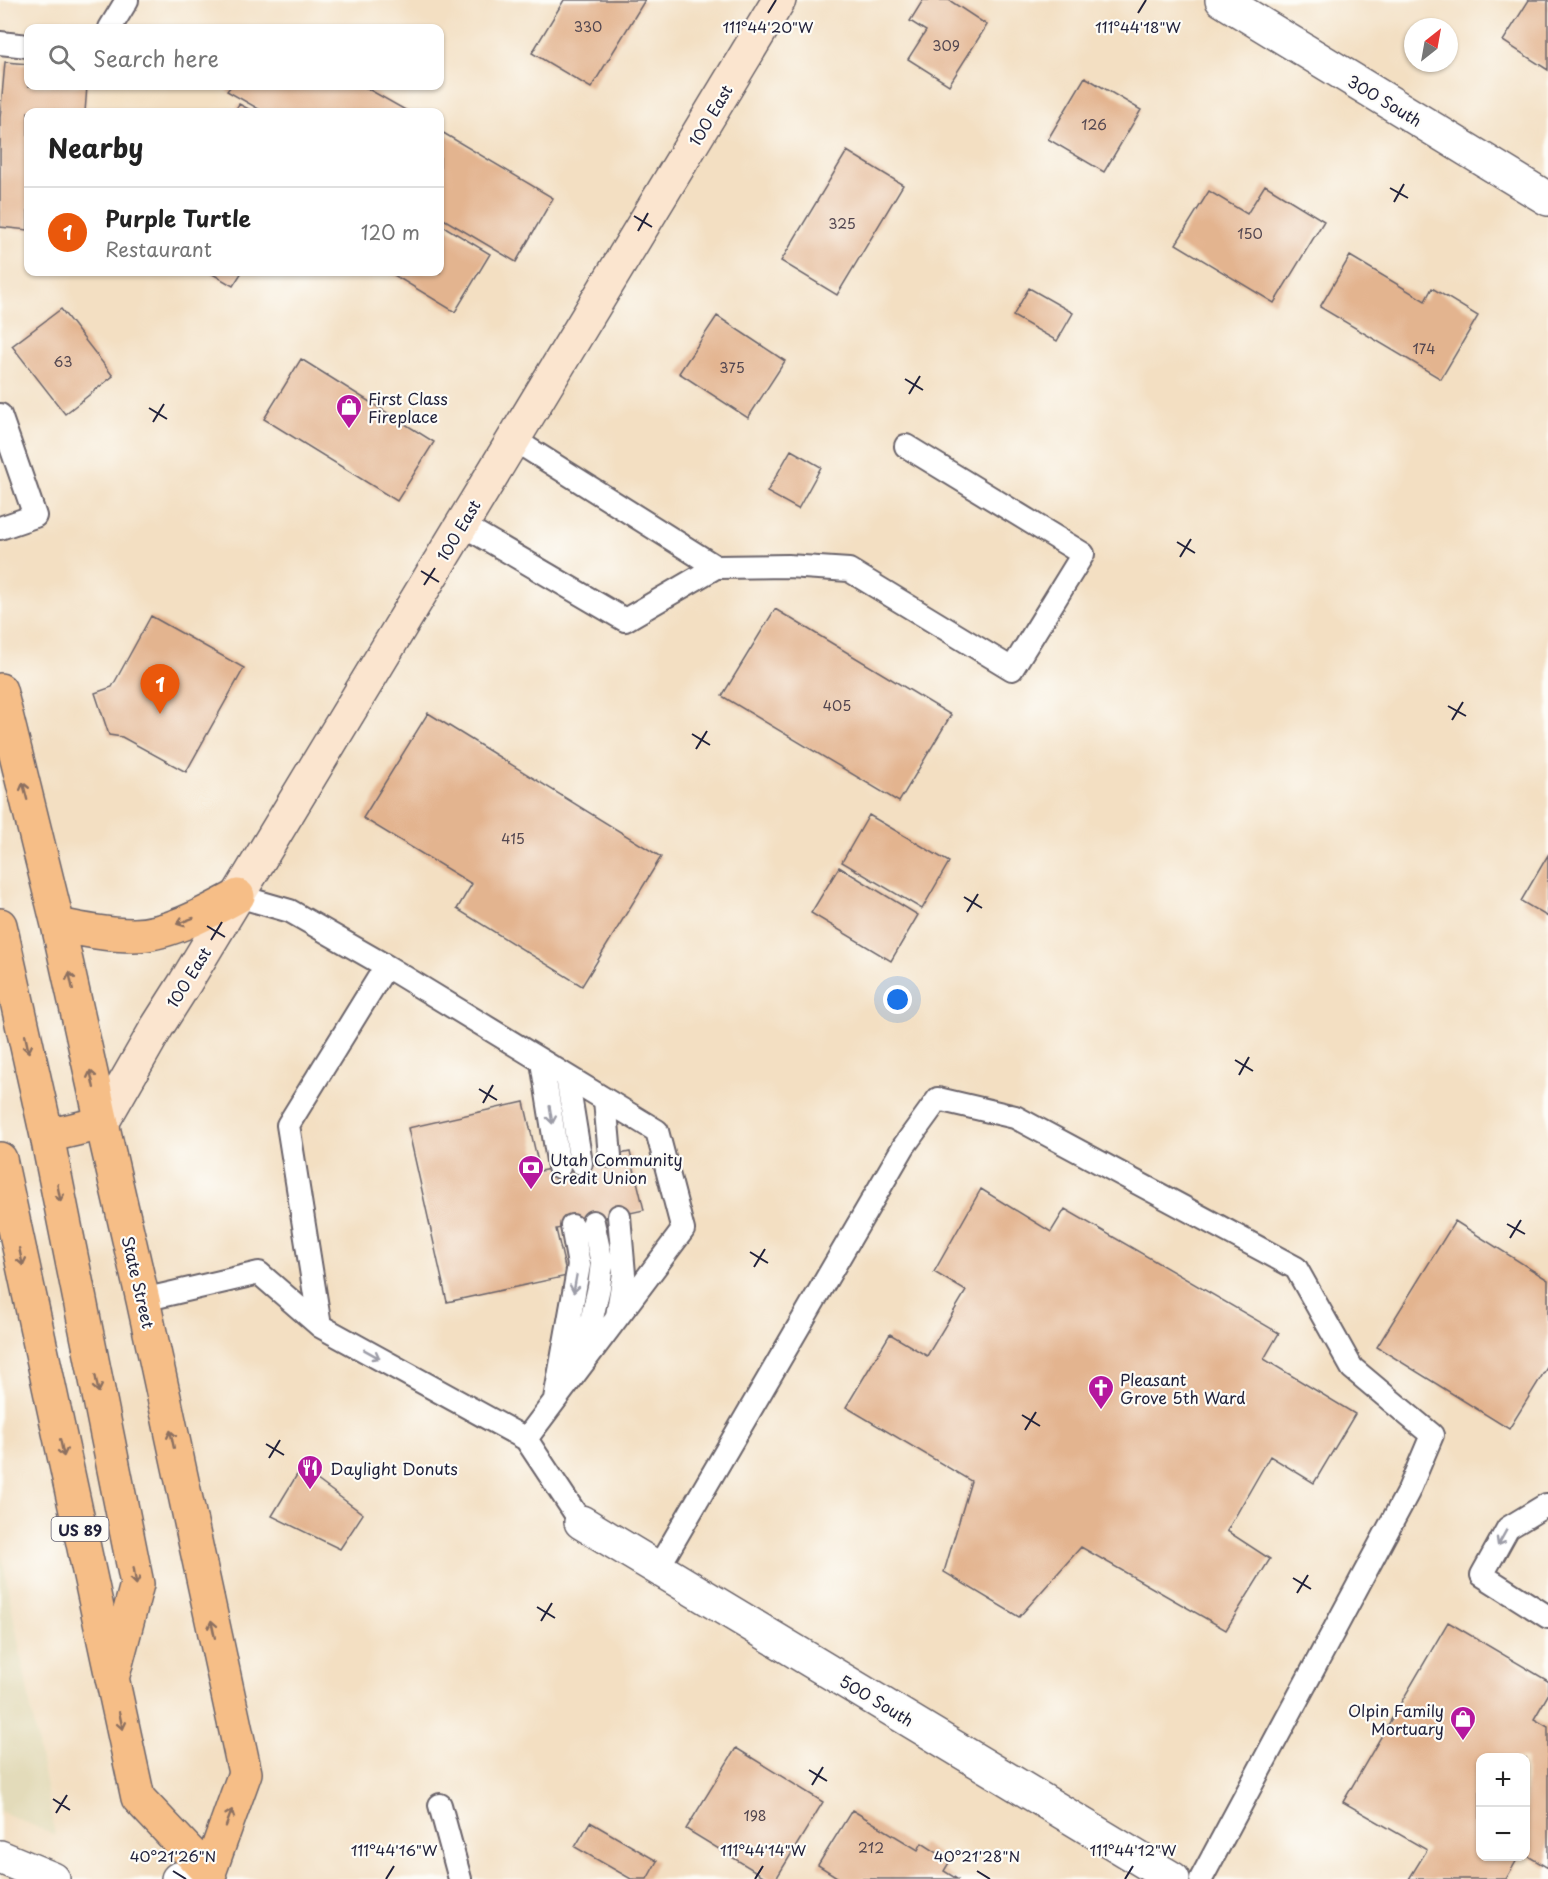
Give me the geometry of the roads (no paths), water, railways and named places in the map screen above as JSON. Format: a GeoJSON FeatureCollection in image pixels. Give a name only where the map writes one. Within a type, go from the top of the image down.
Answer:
{"type":"FeatureCollection","features":[{"type":"Feature","properties":{"kind":"main road","name":"100 East"},"geometry":{"type":"LineString","coordinates":[[102,1124],[157,1027],[779,0]]}},
{"type":"Feature","properties":{"kind":"main road","name":"State Street"},"geometry":{"type":"LineString","coordinates":[[0,690],[58,925],[143,1300],[245,1773],[199,1877],[138,1798],[0,1159]]}},
{"type":"Feature","properties":{"kind":"main road"},"geometry":{"type":"LineString","coordinates":[[58,925],[87,931],[134,935],[154,932],[204,915],[238,896]]}},
{"type":"Feature","properties":{"kind":"main road"},"geometry":{"type":"LineString","coordinates":[[0,926],[47,1136],[137,1584],[112,1679]]}},
{"type":"Feature","properties":{"kind":"main road"},"geometry":{"type":"LineString","coordinates":[[47,1136],[102,1124]]}},
{"type":"Feature","properties":{"kind":"street","name":"300 South"},"geometry":{"type":"LineString","coordinates":[[1222,0],[1548,199]]}},
{"type":"Feature","properties":{"kind":"street","name":"500 South"},"geometry":{"type":"LineString","coordinates":[[581,1522],[1173,1879]]}},
{"type":"Feature","properties":{"kind":"street"},"geometry":{"type":"LineString","coordinates":[[0,1857],[53,1879]]}},
{"type":"Feature","properties":{"kind":"lane"},"geometry":{"type":"LineString","coordinates":[[112,24],[127,0]]}},
{"type":"Feature","properties":{"kind":"lane"},"geometry":{"type":"LineString","coordinates":[[0,43],[24,46]]}},
{"type":"Feature","properties":{"kind":"lane"},"geometry":{"type":"LineString","coordinates":[[0,415],[35,516],[0,528]]}},
{"type":"Feature","properties":{"kind":"lane"},"geometry":{"type":"LineString","coordinates":[[513,439],[716,567]]}},
{"type":"Feature","properties":{"kind":"lane"},"geometry":{"type":"LineString","coordinates":[[461,524],[624,620],[716,567],[788,566],[849,570],[1012,669],[1083,554],[906,446]]}},
{"type":"Feature","properties":{"kind":"lane"},"geometry":{"type":"LineString","coordinates":[[238,896],[290,911],[386,966],[657,1131],[683,1230],[526,1439]]}},
{"type":"Feature","properties":{"kind":"lane"},"geometry":{"type":"LineString","coordinates":[[320,1326],[288,1125],[386,966]]}},
{"type":"Feature","properties":{"kind":"lane"},"geometry":{"type":"LineString","coordinates":[[542,1062],[570,1165],[567,1077]]}},
{"type":"Feature","properties":{"kind":"lane"},"geometry":{"type":"LineString","coordinates":[[658,1568],[904,1146],[938,1099],[1015,1117],[1296,1268],[1352,1368],[1432,1435],[1408,1492],[1201,1879]]}},
{"type":"Feature","properties":{"kind":"lane"},"geometry":{"type":"LineString","coordinates":[[605,1100],[610,1156]]}},
{"type":"Feature","properties":{"kind":"lane"},"geometry":{"type":"LineString","coordinates":[[616,1320],[624,1274],[619,1216]]}},
{"type":"Feature","properties":{"kind":"lane"},"geometry":{"type":"LineString","coordinates":[[554,1404],[579,1265],[583,1224],[602,1263],[599,1287],[581,1366]]}},
{"type":"Feature","properties":{"kind":"lane"},"geometry":{"type":"LineString","coordinates":[[143,1300],[259,1273],[320,1326],[526,1439],[581,1522]]}},
{"type":"Feature","properties":{"kind":"lane"},"geometry":{"type":"LineString","coordinates":[[1548,1507],[1546,1505],[1508,1528],[1482,1575],[1548,1617]]}},
{"type":"Feature","properties":{"kind":"lane"},"geometry":{"type":"LineString","coordinates":[[440,1805],[460,1879]]}},
{"type":"Feature","properties":{"kind":"place","name":"First Class Fireplace"},"geometry":{"type":"Point","coordinates":[349,430]}},
{"type":"Feature","properties":{"kind":"place","name":"Purple Turtle"},"geometry":{"type":"Point","coordinates":[160,714]}},
{"type":"Feature","properties":{"kind":"place","name":"Utah Community Credit Union"},"geometry":{"type":"Point","coordinates":[531,1191]}},
{"type":"Feature","properties":{"kind":"place","name":"Pleasant Grove 5th Ward"},"geometry":{"type":"Point","coordinates":[1101,1411]}},
{"type":"Feature","properties":{"kind":"place","name":"Daylight Donuts"},"geometry":{"type":"Point","coordinates":[310,1491]}},
{"type":"Feature","properties":{"kind":"place","name":"Olpin Family Mortuary"},"geometry":{"type":"Point","coordinates":[1463,1742]}}]}
